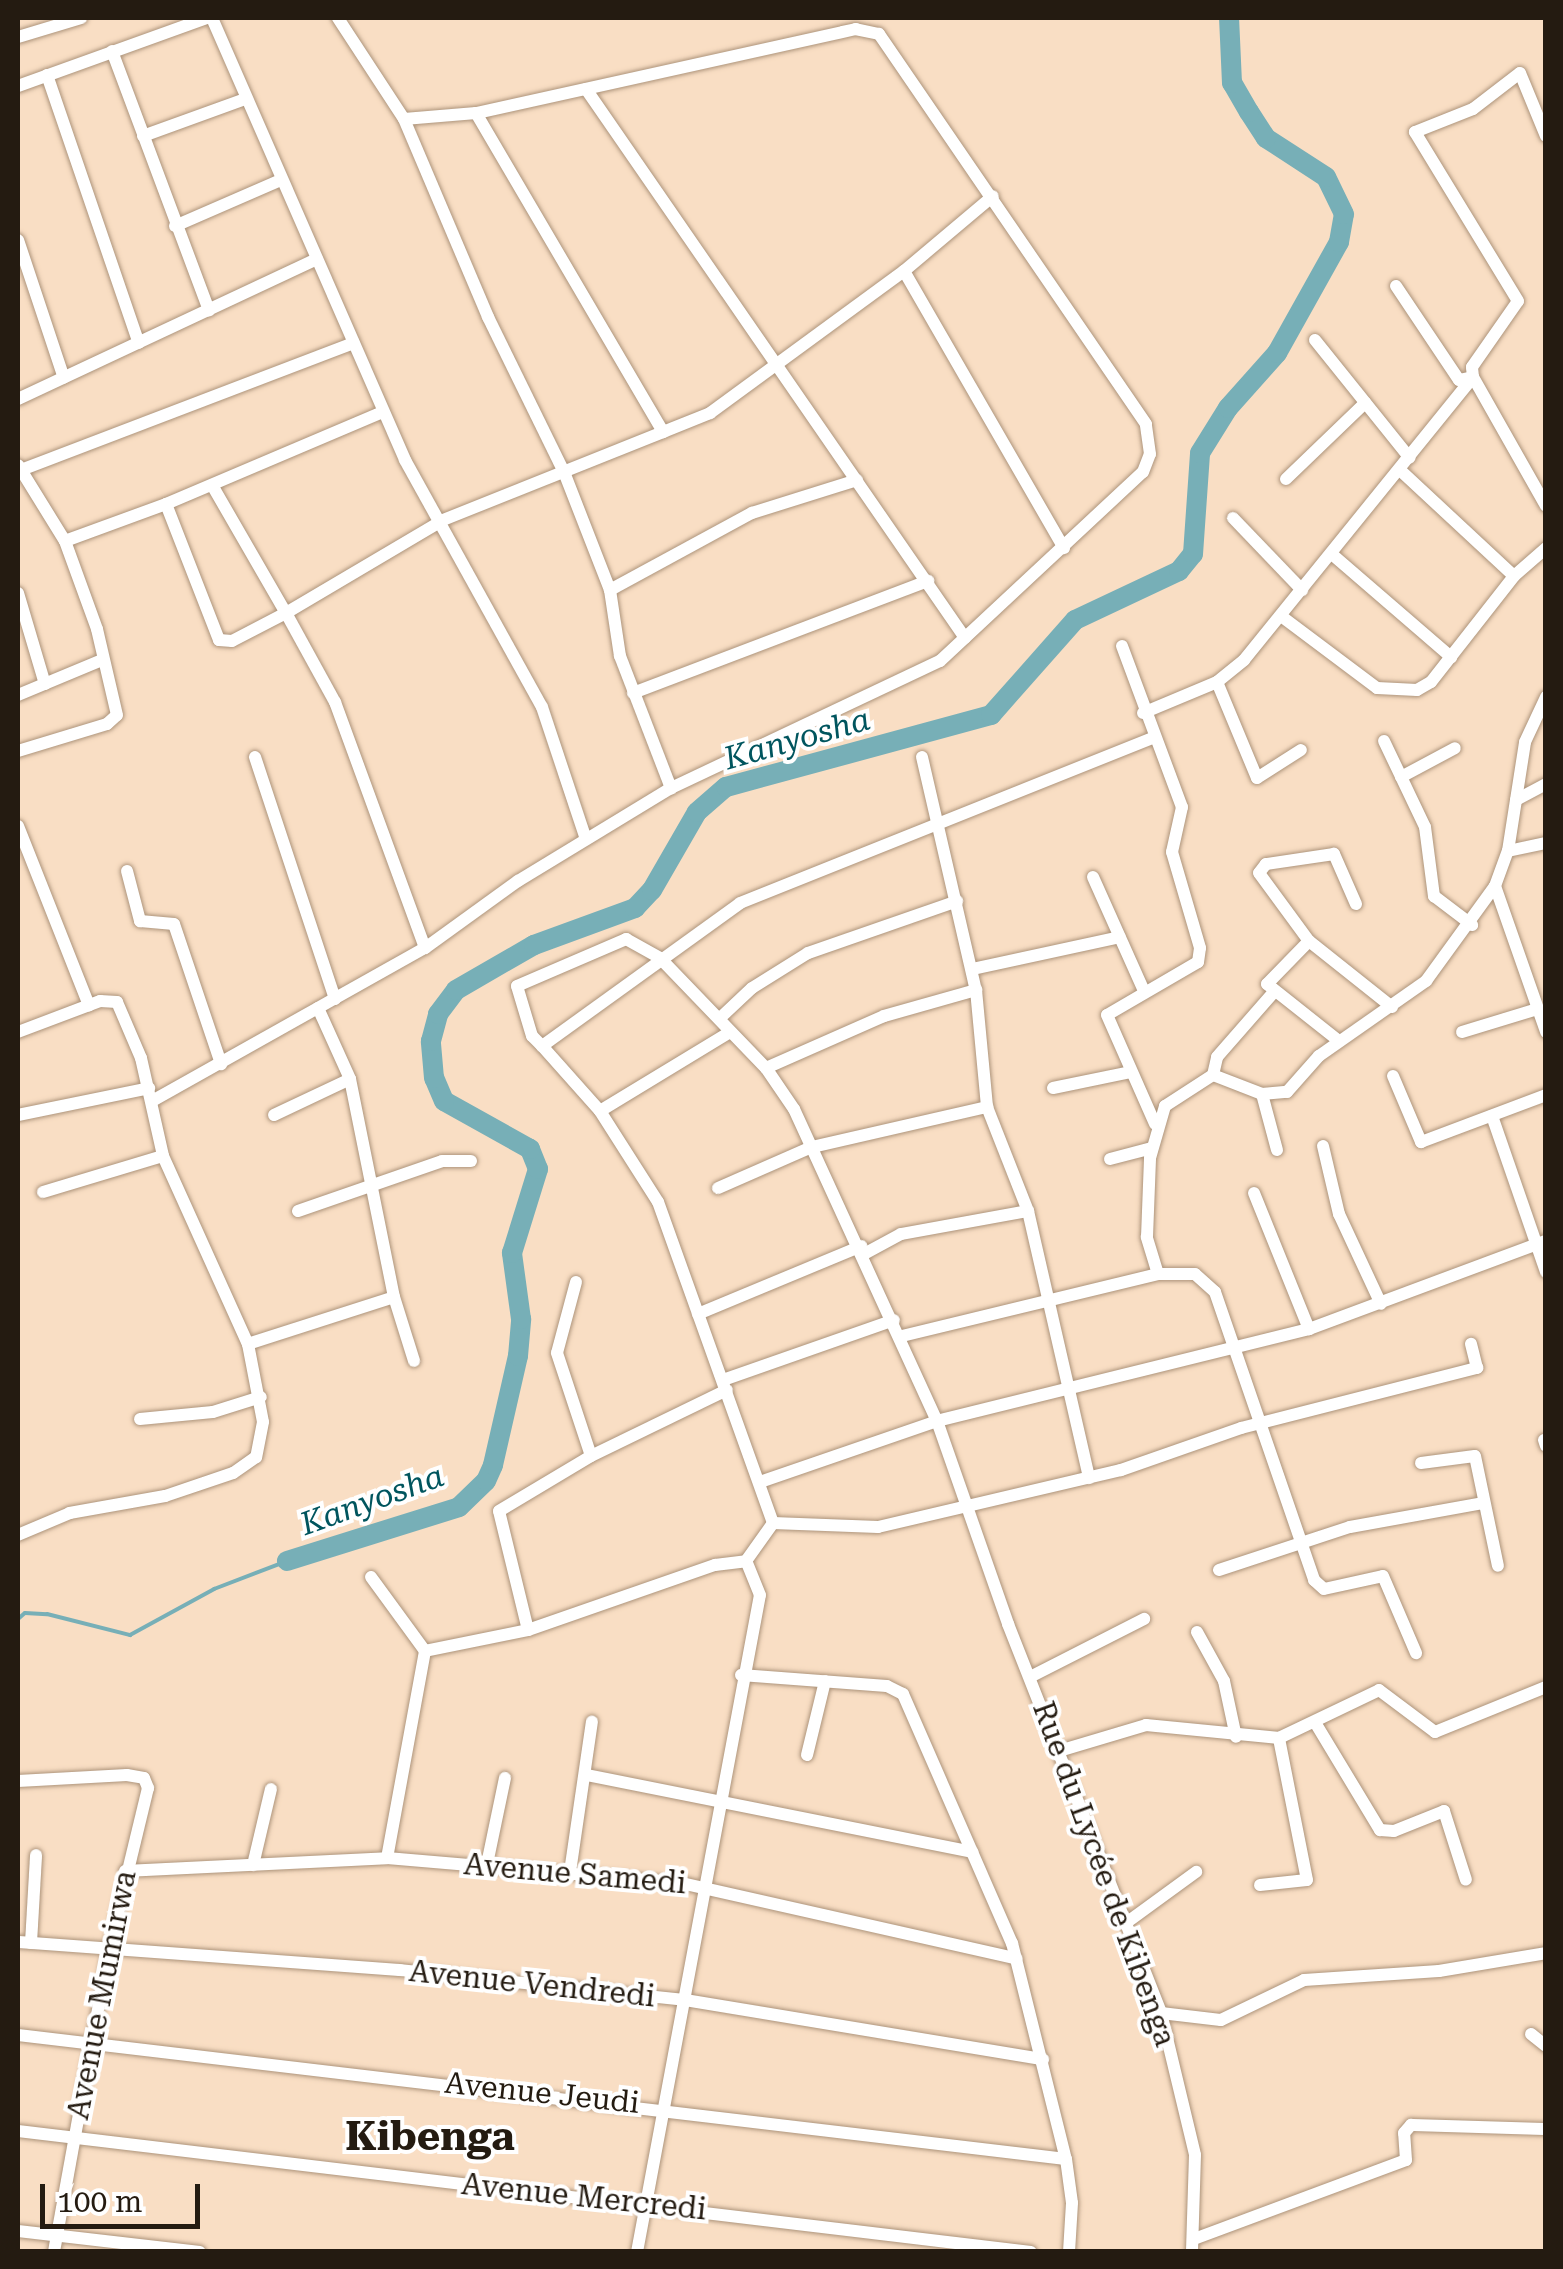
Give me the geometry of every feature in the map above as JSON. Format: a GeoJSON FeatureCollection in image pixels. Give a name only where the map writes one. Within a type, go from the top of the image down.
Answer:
{"type":"FeatureCollection","features":[{"type":"Feature","properties":{"kind":"street"},"geometry":{"type":"LineString","coordinates":[[18,37],[82,18]]}},
{"type":"Feature","properties":{"kind":"street"},"geometry":{"type":"LineString","coordinates":[[18,86],[210,18],[383,412],[542,707],[586,838]]}},
{"type":"Feature","properties":{"kind":"street"},"geometry":{"type":"LineString","coordinates":[[338,18],[404,120],[449,231],[564,472],[610,590],[632,693],[671,788]]}},
{"type":"Feature","properties":{"kind":"street"},"geometry":{"type":"LineString","coordinates":[[18,1115],[150,1094],[221,1064],[424,948],[586,838],[671,788],[772,736],[912,678],[964,638],[1143,472],[1151,438],[891,42],[870,29],[476,112],[404,120]]}},
{"type":"Feature","properties":{"kind":"street"},"geometry":{"type":"LineString","coordinates":[[112,51],[209,310]]}},
{"type":"Feature","properties":{"kind":"street"},"geometry":{"type":"LineString","coordinates":[[1546,136],[1520,73],[1474,109],[1416,132],[1518,301],[1472,367],[1473,377],[1546,506]]}},
{"type":"Feature","properties":{"kind":"street"},"geometry":{"type":"LineString","coordinates":[[48,76],[139,343]]}},
{"type":"Feature","properties":{"kind":"street"},"geometry":{"type":"LineString","coordinates":[[586,89],[964,638]]}},
{"type":"Feature","properties":{"kind":"street"},"geometry":{"type":"LineString","coordinates":[[143,136],[246,98]]}},
{"type":"Feature","properties":{"kind":"street"},"geometry":{"type":"LineString","coordinates":[[476,112],[663,432]]}},
{"type":"Feature","properties":{"kind":"street"},"geometry":{"type":"LineString","coordinates":[[175,226],[280,180]]}},
{"type":"Feature","properties":{"kind":"street"},"geometry":{"type":"LineString","coordinates":[[166,504],[218,640],[232,642],[443,520],[710,413],[904,271],[993,196]]}},
{"type":"Feature","properties":{"kind":"street"},"geometry":{"type":"LineString","coordinates":[[18,240],[64,378]]}},
{"type":"Feature","properties":{"kind":"street"},"geometry":{"type":"LineString","coordinates":[[18,399],[317,259]]}},
{"type":"Feature","properties":{"kind":"street"},"geometry":{"type":"LineString","coordinates":[[904,271],[1064,548]]}},
{"type":"Feature","properties":{"kind":"street"},"geometry":{"type":"LineString","coordinates":[[1396,286],[1459,380],[1473,377]]}},
{"type":"Feature","properties":{"kind":"street"},"geometry":{"type":"LineString","coordinates":[[1315,340],[1410,458]]}},
{"type":"Feature","properties":{"kind":"street"},"geometry":{"type":"LineString","coordinates":[[18,751],[114,721],[102,660],[65,541],[19,467],[354,343]]}},
{"type":"Feature","properties":{"kind":"street"},"geometry":{"type":"LineString","coordinates":[[1143,713],[1217,682],[1334,556],[1473,377]]}},
{"type":"Feature","properties":{"kind":"street"},"geometry":{"type":"LineString","coordinates":[[1286,478],[1365,403]]}},
{"type":"Feature","properties":{"kind":"street"},"geometry":{"type":"LineString","coordinates":[[65,541],[166,504],[383,412]]}},
{"type":"Feature","properties":{"kind":"street"},"geometry":{"type":"LineString","coordinates":[[1400,471],[1514,576]]}},
{"type":"Feature","properties":{"kind":"street"},"geometry":{"type":"LineString","coordinates":[[610,590],[752,513],[857,480]]}},
{"type":"Feature","properties":{"kind":"street"},"geometry":{"type":"LineString","coordinates":[[212,485],[335,702],[424,948]]}},
{"type":"Feature","properties":{"kind":"street"},"geometry":{"type":"LineString","coordinates":[[1233,518],[1302,590]]}},
{"type":"Feature","properties":{"kind":"street"},"geometry":{"type":"LineString","coordinates":[[1281,616],[1378,688],[1398,694],[1431,682],[1514,576],[1546,548]]}},
{"type":"Feature","properties":{"kind":"street"},"geometry":{"type":"LineString","coordinates":[[1334,556],[1452,658]]}},
{"type":"Feature","properties":{"kind":"street"},"geometry":{"type":"LineString","coordinates":[[632,693],[928,581]]}},
{"type":"Feature","properties":{"kind":"street"},"geometry":{"type":"LineString","coordinates":[[18,592],[44,684]]}},
{"type":"Feature","properties":{"kind":"street"},"geometry":{"type":"LineString","coordinates":[[1122,646],[1143,713],[1182,807],[1172,852],[1200,948],[1198,962],[1107,1015],[1155,1124]]}},
{"type":"Feature","properties":{"kind":"street"},"geometry":{"type":"LineString","coordinates":[[18,695],[102,660]]}},
{"type":"Feature","properties":{"kind":"street"},"geometry":{"type":"LineString","coordinates":[[1217,682],[1258,778],[1301,750]]}},
{"type":"Feature","properties":{"kind":"street"},"geometry":{"type":"LineString","coordinates":[[1158,1274],[1148,1237],[1155,1124],[1179,1093],[1213,1075],[1262,1094],[1288,1092],[1339,1041],[1426,982],[1472,926],[1494,886],[1508,852],[1525,742],[1546,697]]}},
{"type":"Feature","properties":{"kind":"street"},"geometry":{"type":"LineString","coordinates":[[542,1046],[740,903],[1153,738]]}},
{"type":"Feature","properties":{"kind":"street"},"geometry":{"type":"LineString","coordinates":[[1384,742],[1430,844],[1434,896],[1472,926]]}},
{"type":"Feature","properties":{"kind":"street"},"geometry":{"type":"LineString","coordinates":[[1401,777],[1455,748]]}},
{"type":"Feature","properties":{"kind":"street"},"geometry":{"type":"LineString","coordinates":[[922,757],[941,824],[976,990],[987,1107],[1028,1211],[1089,1478]]}},
{"type":"Feature","properties":{"kind":"street"},"geometry":{"type":"LineString","coordinates":[[254,758],[335,999]]}},
{"type":"Feature","properties":{"kind":"street"},"geometry":{"type":"LineString","coordinates":[[1516,800],[1546,784]]}},
{"type":"Feature","properties":{"kind":"street"},"geometry":{"type":"LineString","coordinates":[[18,826],[89,1005]]}},
{"type":"Feature","properties":{"kind":"street"},"geometry":{"type":"LineString","coordinates":[[1508,852],[1546,843]]}},
{"type":"Feature","properties":{"kind":"street"},"geometry":{"type":"LineString","coordinates":[[1356,904],[1334,854],[1261,868],[1274,902],[1309,941],[1392,1007]]}},
{"type":"Feature","properties":{"kind":"street"},"geometry":{"type":"LineString","coordinates":[[127,871],[140,921],[174,924],[221,1064]]}},
{"type":"Feature","properties":{"kind":"street"},"geometry":{"type":"LineString","coordinates":[[1093,878],[1144,990]]}},
{"type":"Feature","properties":{"kind":"street"},"geometry":{"type":"LineString","coordinates":[[1494,886],[1546,1032]]}},
{"type":"Feature","properties":{"kind":"street"},"geometry":{"type":"LineString","coordinates":[[718,1019],[752,988],[808,953],[957,901]]}},
{"type":"Feature","properties":{"kind":"street"},"geometry":{"type":"LineString","coordinates":[[972,969],[1120,938]]}},
{"type":"Feature","properties":{"kind":"street"},"geometry":{"type":"LineString","coordinates":[[660,958],[626,939],[612,940],[526,980],[517,986],[518,1001],[542,1046],[600,1112],[652,1190],[773,1523]]}},
{"type":"Feature","properties":{"kind":"street"},"geometry":{"type":"LineString","coordinates":[[1309,941],[1267,980],[1274,992],[1339,1041]]}},
{"type":"Feature","properties":{"kind":"street","name":"Rue du Lycée de Kibenga"},"geometry":{"type":"LineString","coordinates":[[660,958],[766,1068],[812,1146],[902,1336],[1161,2013],[1195,2155],[1193,2245]]}},
{"type":"Feature","properties":{"kind":"street"},"geometry":{"type":"LineString","coordinates":[[766,1068],[884,1016],[976,990]]}},
{"type":"Feature","properties":{"kind":"street"},"geometry":{"type":"LineString","coordinates":[[1213,1075],[1217,1056],[1274,992]]}},
{"type":"Feature","properties":{"kind":"street"},"geometry":{"type":"LineString","coordinates":[[18,1032],[89,1005],[117,1002],[150,1094],[163,1156],[248,1344],[261,1397],[261,1445],[247,1466],[184,1491],[98,1505],[18,1535]]}},
{"type":"Feature","properties":{"kind":"street"},"geometry":{"type":"LineString","coordinates":[[318,1008],[350,1080],[376,1184],[394,1296],[414,1362]]}},
{"type":"Feature","properties":{"kind":"street"},"geometry":{"type":"LineString","coordinates":[[1462,1032],[1538,1009]]}},
{"type":"Feature","properties":{"kind":"street"},"geometry":{"type":"LineString","coordinates":[[600,1112],[730,1032]]}},
{"type":"Feature","properties":{"kind":"street"},"geometry":{"type":"LineString","coordinates":[[1053,1088],[1131,1072]]}},
{"type":"Feature","properties":{"kind":"street"},"geometry":{"type":"LineString","coordinates":[[1393,1076],[1421,1142],[1546,1095]]}},
{"type":"Feature","properties":{"kind":"street"},"geometry":{"type":"LineString","coordinates":[[274,1115],[350,1080]]}},
{"type":"Feature","properties":{"kind":"street"},"geometry":{"type":"LineString","coordinates":[[1262,1094],[1277,1150]]}},
{"type":"Feature","properties":{"kind":"street"},"geometry":{"type":"LineString","coordinates":[[718,1188],[812,1146],[987,1107]]}},
{"type":"Feature","properties":{"kind":"street"},"geometry":{"type":"LineString","coordinates":[[1492,1116],[1541,1243],[1546,1272]]}},
{"type":"Feature","properties":{"kind":"street"},"geometry":{"type":"LineString","coordinates":[[1323,1146],[1339,1214],[1381,1304]]}},
{"type":"Feature","properties":{"kind":"street"},"geometry":{"type":"LineString","coordinates":[[1110,1159],[1152,1148]]}},
{"type":"Feature","properties":{"kind":"street"},"geometry":{"type":"LineString","coordinates":[[43,1192],[163,1156]]}},
{"type":"Feature","properties":{"kind":"street"},"geometry":{"type":"LineString","coordinates":[[298,1210],[442,1161],[471,1161]]}},
{"type":"Feature","properties":{"kind":"street"},"geometry":{"type":"LineString","coordinates":[[1254,1192],[1309,1328]]}},
{"type":"Feature","properties":{"kind":"street"},"geometry":{"type":"LineString","coordinates":[[698,1314],[901,1234],[1028,1211]]}},
{"type":"Feature","properties":{"kind":"street"},"geometry":{"type":"LineString","coordinates":[[760,1482],[937,1421],[1236,1350],[1309,1328],[1541,1243]]}},
{"type":"Feature","properties":{"kind":"street"},"geometry":{"type":"LineString","coordinates":[[902,1336],[1158,1274],[1181,1271],[1207,1282],[1266,1424],[1321,1588],[1374,1574],[1387,1580],[1416,1653]]}},
{"type":"Feature","properties":{"kind":"street"},"geometry":{"type":"LineString","coordinates":[[576,1282],[557,1353],[591,1456]]}},
{"type":"Feature","properties":{"kind":"street"},"geometry":{"type":"LineString","coordinates":[[248,1344],[394,1296]]}},
{"type":"Feature","properties":{"kind":"street"},"geometry":{"type":"LineString","coordinates":[[528,1630],[498,1511],[724,1385],[894,1320]]}},
{"type":"Feature","properties":{"kind":"street"},"geometry":{"type":"LineString","coordinates":[[773,1523],[878,1527],[1089,1478],[1266,1424],[1476,1368],[1470,1344]]}},
{"type":"Feature","properties":{"kind":"street"},"geometry":{"type":"LineString","coordinates":[[140,1419],[200,1415],[261,1397]]}},
{"type":"Feature","properties":{"kind":"street"},"geometry":{"type":"LineString","coordinates":[[1420,1463],[1475,1456],[1498,1566]]}},
{"type":"Feature","properties":{"kind":"street"},"geometry":{"type":"LineString","coordinates":[[1220,1570],[1305,1541],[1484,1503]]}},
{"type":"Feature","properties":{"kind":"street"},"geometry":{"type":"LineString","coordinates":[[426,1651],[528,1630],[715,1565],[746,1561],[773,1523]]}},
{"type":"Feature","properties":{"kind":"street"},"geometry":{"type":"LineString","coordinates":[[636,2252],[723,1804],[741,1676],[760,1595],[746,1561]]}},
{"type":"Feature","properties":{"kind":"street"},"geometry":{"type":"LineString","coordinates":[[371,1577],[426,1651],[387,1858]]}},
{"type":"Feature","properties":{"kind":"street"},"geometry":{"type":"LineString","coordinates":[[1032,1676],[1144,1619]]}},
{"type":"Feature","properties":{"kind":"street"},"geometry":{"type":"LineString","coordinates":[[1197,1632],[1224,1681],[1236,1736]]}},
{"type":"Feature","properties":{"kind":"street"},"geometry":{"type":"LineString","coordinates":[[741,1676],[887,1686],[903,1694],[1016,1959],[1066,2158],[1072,2203],[1069,2252]]}},
{"type":"Feature","properties":{"kind":"street"},"geometry":{"type":"LineString","coordinates":[[807,1755],[826,1681]]}},
{"type":"Feature","properties":{"kind":"street"},"geometry":{"type":"LineString","coordinates":[[1059,1751],[1146,1725],[1279,1738],[1316,1724],[1380,1690],[1434,1732],[1546,1687]]}},
{"type":"Feature","properties":{"kind":"street"},"geometry":{"type":"LineString","coordinates":[[570,1872],[592,1722]]}},
{"type":"Feature","properties":{"kind":"street"},"geometry":{"type":"LineString","coordinates":[[1316,1724],[1380,1830],[1394,1831],[1444,1812],[1466,1880]]}},
{"type":"Feature","properties":{"kind":"street"},"geometry":{"type":"LineString","coordinates":[[1260,1885],[1306,1880],[1279,1738]]}},
{"type":"Feature","properties":{"kind":"street"},"geometry":{"type":"LineString","coordinates":[[586,1774],[972,1852]]}},
{"type":"Feature","properties":{"kind":"street","name":"Avenue Mumirwa"},"geometry":{"type":"LineString","coordinates":[[18,1781],[139,1776],[147,1783],[109,1950],[54,2252]]}},
{"type":"Feature","properties":{"kind":"street"},"geometry":{"type":"LineString","coordinates":[[487,1864],[505,1778]]}},
{"type":"Feature","properties":{"kind":"street"},"geometry":{"type":"LineString","coordinates":[[254,1865],[271,1789]]}},
{"type":"Feature","properties":{"kind":"street"},"geometry":{"type":"LineString","coordinates":[[24,1942],[36,1855]]}},
{"type":"Feature","properties":{"kind":"street","name":"Avenue Samedi"},"geometry":{"type":"LineString","coordinates":[[125,1871],[387,1858],[570,1872],[706,1887],[824,1920],[1016,1959]]}},
{"type":"Feature","properties":{"kind":"street"},"geometry":{"type":"LineString","coordinates":[[1126,1923],[1196,1872]]}},
{"type":"Feature","properties":{"kind":"street","name":"Avenue Vendredi"},"geometry":{"type":"LineString","coordinates":[[24,1942],[400,1970],[686,2000],[1044,2059]]}},
{"type":"Feature","properties":{"kind":"street"},"geometry":{"type":"LineString","coordinates":[[1161,2013],[1230,2018],[1304,1980],[1439,1970],[1546,1954]]}},
{"type":"Feature","properties":{"kind":"street"},"geometry":{"type":"LineString","coordinates":[[1532,2034],[1546,2046]]}},
{"type":"Feature","properties":{"kind":"street","name":"Avenue Jeudi"},"geometry":{"type":"LineString","coordinates":[[18,2035],[664,2106],[1066,2158]]}},
{"type":"Feature","properties":{"kind":"street"},"geometry":{"type":"LineString","coordinates":[[1193,2245],[1406,2160],[1404,2133],[1410,2124],[1546,2129]]}},
{"type":"Feature","properties":{"kind":"street","name":"Avenue Mercredi"},"geometry":{"type":"LineString","coordinates":[[18,2131],[1032,2252]]}},
{"type":"Feature","properties":{"kind":"street"},"geometry":{"type":"LineString","coordinates":[[18,2230],[200,2252]]}},
{"type":"Feature","properties":{"kind":"waterway","name":"Kanyosha"},"geometry":{"type":"LineString","coordinates":[[287,1561],[459,1507],[486,1481],[493,1465],[518,1356],[521,1319],[512,1253],[538,1169],[530,1149],[444,1101],[434,1078],[431,1041],[438,1014],[456,990],[534,945],[635,908],[652,890],[697,812],[726,787],[991,715],[1075,620],[1179,571],[1193,554],[1200,453],[1228,408],[1277,353],[1339,242],[1344,214],[1326,177],[1266,138],[1249,112],[1232,83],[1229,18]]}},
{"type":"Feature","properties":{"kind":"waterway","name":"Kanyosha"},"geometry":{"type":"LineString","coordinates":[[18,1619],[25,1613],[47,1614],[130,1635],[214,1589],[287,1561]]}},
{"type":"Feature","properties":{"kind":"district","name":"Kibenga"},"geometry":{"type":"Point","coordinates":[430,2137]}}]}
